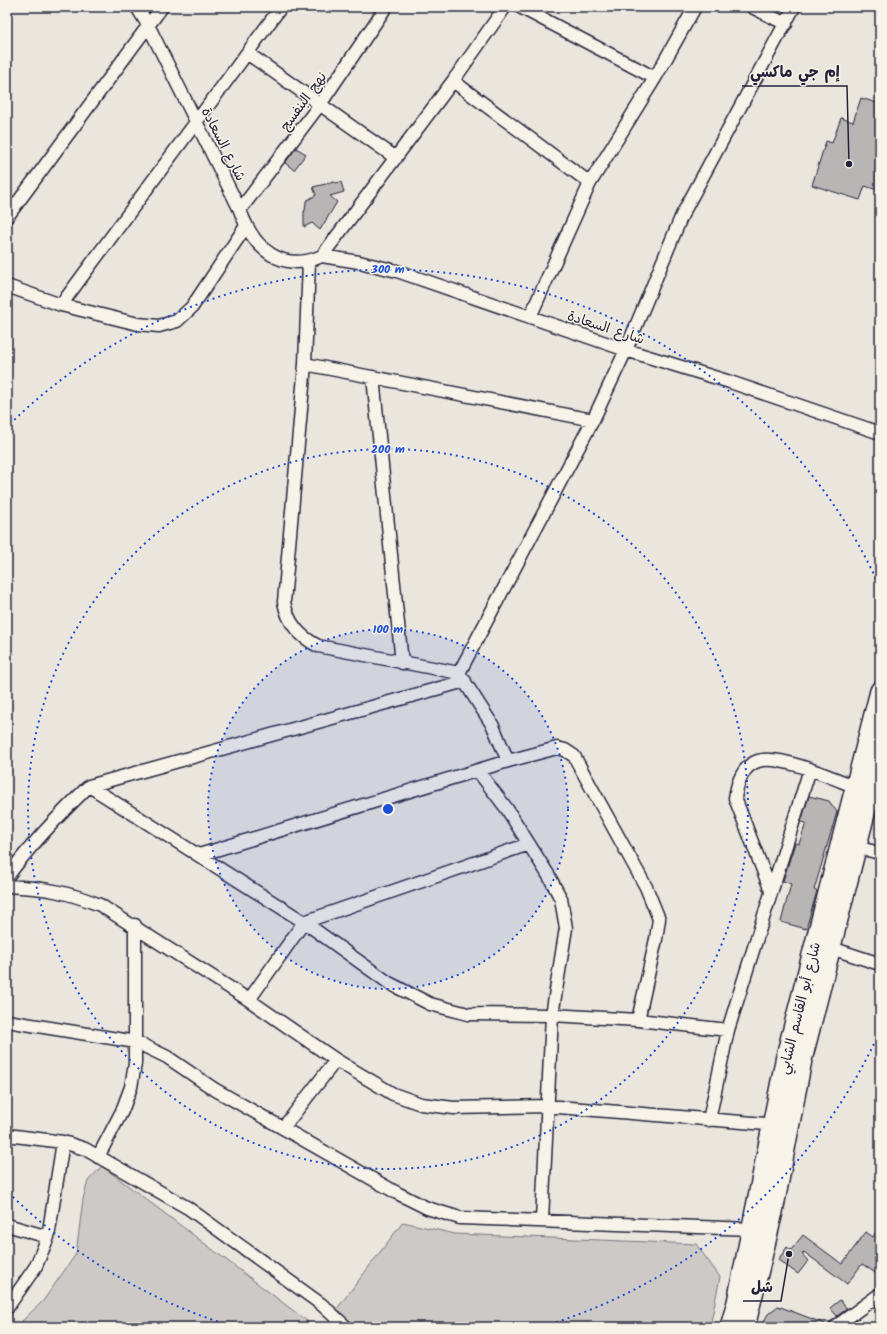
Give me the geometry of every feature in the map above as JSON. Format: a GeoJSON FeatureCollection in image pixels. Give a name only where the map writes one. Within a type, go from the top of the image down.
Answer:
{"type":"FeatureCollection","features":[{"type":"Feature","properties":{"kind":"main road","name":"شارع أبو القاسم الشابي"},"geometry":{"type":"LineString","coordinates":[[745,1327],[759,1275],[781,1126],[786,1056],[880,691]]}},
{"type":"Feature","properties":{"kind":"main road","name":"شارع أبو القاسم الشابي"},"geometry":{"type":"LineString","coordinates":[[730,1327],[737,1302],[751,1228],[802,1060],[855,847],[880,755]]}},
{"type":"Feature","properties":{"kind":"street","name":"شارع السعادة"},"geometry":{"type":"LineString","coordinates":[[137,7],[148,25],[240,210],[246,226],[257,243],[270,255],[288,262],[309,262]]}},
{"type":"Feature","properties":{"kind":"street"},"geometry":{"type":"LineString","coordinates":[[7,217],[162,7]]}},
{"type":"Feature","properties":{"kind":"street"},"geometry":{"type":"LineString","coordinates":[[61,304],[280,7]]}},
{"type":"Feature","properties":{"kind":"street","name":"نهج البنفسج"},"geometry":{"type":"LineString","coordinates":[[240,210],[321,103],[386,7]]}},
{"type":"Feature","properties":{"kind":"street"},"geometry":{"type":"LineString","coordinates":[[505,7],[453,81],[322,256],[309,262],[306,364],[284,602],[287,617],[306,640],[318,646],[462,677],[493,726],[508,761]]}},
{"type":"Feature","properties":{"kind":"street"},"geometry":{"type":"LineString","coordinates":[[520,7],[656,78]]}},
{"type":"Feature","properties":{"kind":"street"},"geometry":{"type":"LineString","coordinates":[[530,317],[590,184],[656,78],[695,7]]}},
{"type":"Feature","properties":{"kind":"street"},"geometry":{"type":"LineString","coordinates":[[752,7],[786,24]]}},
{"type":"Feature","properties":{"kind":"street"},"geometry":{"type":"LineString","coordinates":[[7,877],[56,817],[89,786],[462,677],[593,420],[626,350],[682,215],[794,7]]}},
{"type":"Feature","properties":{"kind":"street"},"geometry":{"type":"LineString","coordinates":[[247,53],[321,103],[396,158]]}},
{"type":"Feature","properties":{"kind":"street"},"geometry":{"type":"LineString","coordinates":[[453,81],[590,184]]}},
{"type":"Feature","properties":{"kind":"street"},"geometry":{"type":"LineString","coordinates":[[7,286],[61,304],[138,324],[159,326],[177,321],[192,307],[246,226]]}},
{"type":"Feature","properties":{"kind":"street","name":"شارع السعادة"},"geometry":{"type":"LineString","coordinates":[[322,256],[359,262],[397,271],[626,350],[730,382],[880,433]]}},
{"type":"Feature","properties":{"kind":"street"},"geometry":{"type":"LineString","coordinates":[[306,364],[593,420]]}},
{"type":"Feature","properties":{"kind":"street"},"geometry":{"type":"LineString","coordinates":[[373,377],[402,663]]}},
{"type":"Feature","properties":{"kind":"street"},"geometry":{"type":"LineString","coordinates":[[199,855],[508,761],[557,748],[565,750],[574,756],[646,887],[659,919],[638,1020]]}},
{"type":"Feature","properties":{"kind":"street"},"geometry":{"type":"LineString","coordinates":[[771,891],[735,798],[737,784],[745,771],[758,761],[777,761],[810,769],[856,787]]}},
{"type":"Feature","properties":{"kind":"street"},"geometry":{"type":"LineString","coordinates":[[709,1120],[728,1030],[810,769]]}},
{"type":"Feature","properties":{"kind":"street"},"geometry":{"type":"LineString","coordinates":[[478,771],[507,809],[561,899],[566,928],[552,1015],[546,1106],[542,1220]]}},
{"type":"Feature","properties":{"kind":"street"},"geometry":{"type":"LineString","coordinates":[[89,786],[304,922],[389,983],[430,1004],[468,1014],[552,1015],[638,1020],[728,1030]]}},
{"type":"Feature","properties":{"kind":"street"},"geometry":{"type":"LineString","coordinates":[[249,1000],[304,922],[529,844]]}},
{"type":"Feature","properties":{"kind":"street"},"geometry":{"type":"LineString","coordinates":[[855,847],[880,854]]}},
{"type":"Feature","properties":{"kind":"street"},"geometry":{"type":"LineString","coordinates":[[7,886],[45,888],[74,894],[100,905],[135,925],[249,1000],[336,1060],[393,1094],[421,1104],[454,1108],[546,1106],[781,1126]]}},
{"type":"Feature","properties":{"kind":"street"},"geometry":{"type":"LineString","coordinates":[[98,1157],[122,1111],[131,1087],[136,1042],[135,925]]}},
{"type":"Feature","properties":{"kind":"street"},"geometry":{"type":"LineString","coordinates":[[830,948],[880,964]]}},
{"type":"Feature","properties":{"kind":"street"},"geometry":{"type":"LineString","coordinates":[[7,1021],[136,1042],[167,1057],[214,1088],[427,1208],[460,1218],[751,1228]]}},
{"type":"Feature","properties":{"kind":"street"},"geometry":{"type":"LineString","coordinates":[[283,1128],[336,1060]]}},
{"type":"Feature","properties":{"kind":"street"},"geometry":{"type":"LineString","coordinates":[[7,1135],[63,1142],[86,1149],[188,1208],[315,1300],[346,1327]]}},
{"type":"Feature","properties":{"kind":"street"},"geometry":{"type":"LineString","coordinates":[[7,1308],[36,1266],[48,1237],[63,1142]]}},
{"type":"Feature","properties":{"kind":"street"},"geometry":{"type":"LineString","coordinates":[[7,1225],[48,1237]]}},
{"type":"Feature","properties":{"kind":"street"},"geometry":{"type":"LineString","coordinates":[[835,1327],[880,1294]]}},
{"type":"Feature","properties":{"kind":"shaded area"},"geometry":{"type":"Polygon","coordinates":[[[102,1166],[315,1327],[22,1327],[22,1321],[43,1301],[76,1254],[83,1199],[88,1181],[102,1166]]]}},
{"type":"Feature","properties":{"kind":"shaded area"},"geometry":{"type":"Polygon","coordinates":[[[403,1222],[455,1234],[696,1244],[720,1277],[710,1327],[347,1327],[333,1314],[403,1222]]]}},
{"type":"Feature","properties":{"kind":"building"},"geometry":{"type":"Polygon","coordinates":[[[861,98],[880,104],[880,191],[865,186],[860,200],[812,185],[826,141],[832,143],[841,118],[853,122],[861,98]]]}},
{"type":"Feature","properties":{"kind":"building"},"geometry":{"type":"Polygon","coordinates":[[[296,148],[306,154],[294,170],[285,163],[296,148]]]}},
{"type":"Feature","properties":{"kind":"building"},"geometry":{"type":"Polygon","coordinates":[[[334,182],[341,182],[344,192],[330,196],[337,202],[320,230],[312,223],[304,227],[304,211],[306,201],[316,195],[313,187],[334,182]]]}},
{"type":"Feature","properties":{"kind":"building"},"geometry":{"type":"Polygon","coordinates":[[[809,796],[829,801],[837,812],[814,890],[817,891],[806,929],[781,922],[791,884],[783,881],[795,843],[799,844],[806,823],[801,822],[809,796]]]}},
{"type":"Feature","properties":{"kind":"building"},"geometry":{"type":"Polygon","coordinates":[[[880,1226],[880,1276],[862,1264],[847,1284],[804,1252],[802,1254],[808,1261],[798,1274],[778,1260],[787,1247],[791,1250],[803,1235],[842,1264],[866,1232],[873,1237],[880,1226]]]}},
{"type":"Feature","properties":{"kind":"building"},"geometry":{"type":"Polygon","coordinates":[[[840,1300],[847,1309],[837,1316],[830,1308],[840,1300]]]}},
{"type":"Feature","properties":{"kind":"building"},"geometry":{"type":"Polygon","coordinates":[[[778,1306],[828,1325],[828,1327],[761,1327],[768,1314],[778,1306]]]}},
{"type":"Feature","properties":{"kind":"place","name":"إم جي ماكسي"},"geometry":{"type":"Point","coordinates":[849,164]}},
{"type":"Feature","properties":{"kind":"place","name":"شل"},"geometry":{"type":"Point","coordinates":[789,1254]}}]}
